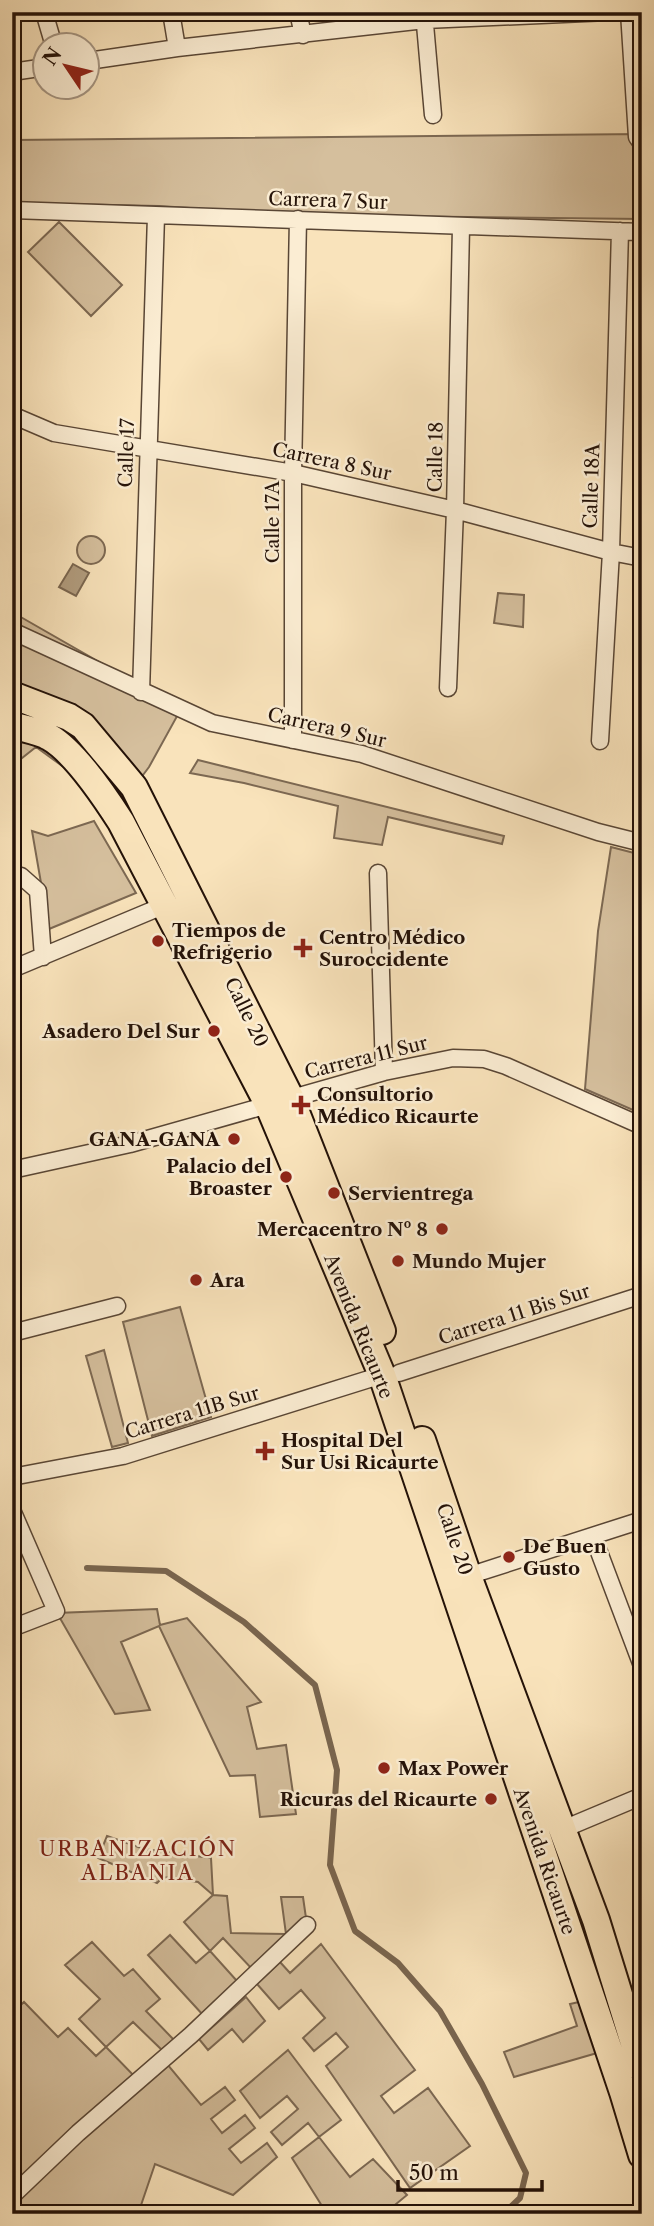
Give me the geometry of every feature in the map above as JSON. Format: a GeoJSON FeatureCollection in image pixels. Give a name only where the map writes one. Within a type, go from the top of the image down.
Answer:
{"type":"FeatureCollection","features":[{"type":"Feature","properties":{"kind":"main road","name":"Calle 20"},"geometry":{"type":"LineString","coordinates":[[12,695],[69,717],[83,726],[134,786],[279,1101]]}},
{"type":"Feature","properties":{"kind":"main road","name":"Avenida Ricaurte"},"geometry":{"type":"LineString","coordinates":[[12,725],[48,736],[63,747],[105,797],[279,1101],[390,1374],[632,2089],[642,2155]]}},
{"type":"Feature","properties":{"kind":"main road","name":"Calle 20"},"geometry":{"type":"LineString","coordinates":[[390,1374],[596,1920],[642,2069]]}},
{"type":"Feature","properties":{"kind":"street"},"geometry":{"type":"LineString","coordinates":[[44,12],[50,32]]}},
{"type":"Feature","properties":{"kind":"street"},"geometry":{"type":"LineString","coordinates":[[172,12],[177,48]]}},
{"type":"Feature","properties":{"kind":"street"},"geometry":{"type":"LineString","coordinates":[[298,12],[303,34]]}},
{"type":"Feature","properties":{"kind":"street"},"geometry":{"type":"LineString","coordinates":[[102,59],[425,16],[608,12]]}},
{"type":"Feature","properties":{"kind":"street"},"geometry":{"type":"LineString","coordinates":[[629,12],[639,141]]}},
{"type":"Feature","properties":{"kind":"street"},"geometry":{"type":"LineString","coordinates":[[425,16],[433,115]]}},
{"type":"Feature","properties":{"kind":"street"},"geometry":{"type":"LineString","coordinates":[[12,72],[32,69]]}},
{"type":"Feature","properties":{"kind":"street","name":"Carrera 7 Sur"},"geometry":{"type":"LineString","coordinates":[[12,210],[642,232]]}},
{"type":"Feature","properties":{"kind":"street","name":"Calle 17"},"geometry":{"type":"LineString","coordinates":[[141,692],[156,216]]}},
{"type":"Feature","properties":{"kind":"street","name":"Calle 17A"},"geometry":{"type":"LineString","coordinates":[[293,740],[293,473],[298,219]]}},
{"type":"Feature","properties":{"kind":"street","name":"Calle 18"},"geometry":{"type":"LineString","coordinates":[[448,688],[461,227]]}},
{"type":"Feature","properties":{"kind":"street","name":"Calle 18A"},"geometry":{"type":"LineString","coordinates":[[600,741],[611,552],[620,231]]}},
{"type":"Feature","properties":{"kind":"street","name":"Carrera 8 Sur"},"geometry":{"type":"LineString","coordinates":[[12,415],[54,433],[293,473],[455,510],[642,558]]}},
{"type":"Feature","properties":{"kind":"street","name":"Carrera 9 Sur"},"geometry":{"type":"LineString","coordinates":[[12,631],[212,723],[362,754],[598,832],[642,843]]}},
{"type":"Feature","properties":{"kind":"street"},"geometry":{"type":"LineString","coordinates":[[378,873],[384,1072]]}},
{"type":"Feature","properties":{"kind":"street"},"geometry":{"type":"LineString","coordinates":[[12,874],[21,876],[38,891],[43,957]]}},
{"type":"Feature","properties":{"kind":"street"},"geometry":{"type":"LineString","coordinates":[[12,969],[165,905]]}},
{"type":"Feature","properties":{"kind":"street","name":"Carrera 11 Sur"},"geometry":{"type":"LineString","coordinates":[[12,1170],[130,1144],[384,1072],[453,1058],[484,1059],[506,1066],[642,1126]]}},
{"type":"Feature","properties":{"kind":"street","name":"Carrera 11 Bis Sur"},"geometry":{"type":"LineString","coordinates":[[390,1374],[642,1295]]}},
{"type":"Feature","properties":{"kind":"street"},"geometry":{"type":"LineString","coordinates":[[12,1334],[117,1306]]}},
{"type":"Feature","properties":{"kind":"street","name":"Carrera 11B Sur"},"geometry":{"type":"LineString","coordinates":[[12,1477],[123,1456],[390,1374]]}},
{"type":"Feature","properties":{"kind":"street"},"geometry":{"type":"LineString","coordinates":[[12,1510],[56,1611],[12,1628]]}},
{"type":"Feature","properties":{"kind":"street"},"geometry":{"type":"LineString","coordinates":[[468,1576],[642,1521]]}},
{"type":"Feature","properties":{"kind":"street"},"geometry":{"type":"LineString","coordinates":[[593,1536],[642,1666]]}},
{"type":"Feature","properties":{"kind":"street"},"geometry":{"type":"LineString","coordinates":[[561,1830],[642,1796]]}},
{"type":"Feature","properties":{"kind":"street"},"geometry":{"type":"LineString","coordinates":[[12,2196],[78,2133],[191,2035],[307,1925]]}},
{"type":"Feature","properties":{"kind":"shaded area"},"geometry":{"type":"Polygon","coordinates":[[[642,134],[642,219],[298,215],[159,206],[12,203],[12,140],[642,134]]]}},
{"type":"Feature","properties":{"kind":"shaded area"},"geometry":{"type":"Polygon","coordinates":[[[59,222],[122,285],[91,316],[28,252],[59,222]]]}},
{"type":"Feature","properties":{"kind":"shaded area"},"geometry":{"type":"Polygon","coordinates":[[[91,536],[101,540],[105,550],[101,560],[91,564],[81,560],[77,550],[81,540],[91,536]]]}},
{"type":"Feature","properties":{"kind":"shaded area"},"geometry":{"type":"Polygon","coordinates":[[[73,564],[89,573],[76,596],[59,587],[73,564]]]}},
{"type":"Feature","properties":{"kind":"shaded area"},"geometry":{"type":"Polygon","coordinates":[[[498,593],[524,595],[523,627],[494,623],[498,593]]]}},
{"type":"Feature","properties":{"kind":"shaded area"},"geometry":{"type":"Polygon","coordinates":[[[12,612],[181,709],[149,767],[134,787],[83,726],[12,686],[12,612]]]}},
{"type":"Feature","properties":{"kind":"shaded area"},"geometry":{"type":"Polygon","coordinates":[[[12,731],[61,747],[105,797],[36,747],[12,766],[12,731]]]}},
{"type":"Feature","properties":{"kind":"shaded area"},"geometry":{"type":"Polygon","coordinates":[[[198,760],[504,836],[502,844],[388,817],[382,845],[334,838],[338,806],[190,773],[198,760]]]}},
{"type":"Feature","properties":{"kind":"shaded area"},"geometry":{"type":"Polygon","coordinates":[[[94,821],[136,893],[49,929],[32,831],[48,836],[94,821]]]}},
{"type":"Feature","properties":{"kind":"shaded area"},"geometry":{"type":"Polygon","coordinates":[[[611,847],[642,855],[642,1114],[585,1089],[598,931],[611,847]]]}},
{"type":"Feature","properties":{"kind":"shaded area"},"geometry":{"type":"Polygon","coordinates":[[[180,1307],[211,1417],[152,1436],[123,1322],[180,1307]]]}},
{"type":"Feature","properties":{"kind":"shaded area"},"geometry":{"type":"Polygon","coordinates":[[[104,1350],[128,1443],[112,1447],[86,1356],[104,1350]]]}},
{"type":"Feature","properties":{"kind":"shaded area"},"geometry":{"type":"Polygon","coordinates":[[[157,1609],[160,1625],[187,1618],[261,1702],[247,1707],[257,1749],[286,1745],[296,1814],[260,1817],[255,1775],[230,1776],[159,1626],[121,1642],[150,1710],[115,1714],[57,1613],[157,1609]]]}},
{"type":"Feature","properties":{"kind":"shaded area"},"geometry":{"type":"Polygon","coordinates":[[[107,1836],[144,1849],[211,1858],[213,1895],[198,1882],[163,1877],[157,1883],[98,1858],[107,1836]]]}},
{"type":"Feature","properties":{"kind":"shaded area"},"geometry":{"type":"Polygon","coordinates":[[[213,1895],[227,1896],[231,1933],[286,1934],[281,1897],[303,1897],[307,1925],[251,1968],[223,1938],[210,1951],[184,1922],[213,1895]]]}},
{"type":"Feature","properties":{"kind":"shaded area"},"geometry":{"type":"Polygon","coordinates":[[[170,1935],[196,1963],[210,1951],[237,1981],[203,2015],[148,1955],[170,1935]]]}},
{"type":"Feature","properties":{"kind":"shaded area"},"geometry":{"type":"Polygon","coordinates":[[[92,1942],[124,1976],[133,1969],[160,1999],[146,2011],[175,2041],[164,2052],[133,2022],[106,2047],[79,2019],[100,1999],[65,1965],[92,1942]]]}},
{"type":"Feature","properties":{"kind":"shaded area"},"geometry":{"type":"Polygon","coordinates":[[[321,1944],[415,2070],[381,2096],[394,2113],[428,2088],[470,2146],[410,2188],[326,2066],[348,2047],[336,2033],[314,2051],[303,2038],[325,2018],[301,1990],[279,2009],[257,1984],[280,1962],[290,1973],[321,1944]]]}},
{"type":"Feature","properties":{"kind":"shaded area"},"geometry":{"type":"Polygon","coordinates":[[[246,1997],[265,2021],[243,2042],[232,2029],[208,2050],[199,2039],[246,1997]]]}},
{"type":"Feature","properties":{"kind":"shaded area"},"geometry":{"type":"Polygon","coordinates":[[[588,2000],[604,2051],[514,2077],[504,2052],[577,2026],[570,2004],[588,2000]]]}},
{"type":"Feature","properties":{"kind":"shaded area"},"geometry":{"type":"Polygon","coordinates":[[[24,2002],[58,2037],[68,2028],[96,2056],[106,2047],[136,2078],[163,2059],[201,2105],[225,2087],[235,2100],[211,2119],[222,2133],[245,2115],[255,2128],[229,2149],[241,2163],[267,2143],[277,2157],[233,2195],[155,2164],[138,2214],[12,2214],[12,2013],[24,2002]]]}},
{"type":"Feature","properties":{"kind":"shaded area"},"geometry":{"type":"Polygon","coordinates":[[[288,2050],[341,2120],[319,2137],[308,2123],[282,2145],[271,2132],[298,2109],[287,2096],[260,2118],[240,2091],[288,2050]]]}},
{"type":"Feature","properties":{"kind":"shaded area"},"geometry":{"type":"Polygon","coordinates":[[[319,2137],[350,2177],[373,2159],[407,2195],[384,2214],[327,2214],[292,2158],[319,2137]]]}},
{"type":"Feature","properties":{"kind":"waterway"},"geometry":{"type":"LineString","coordinates":[[87,1568],[166,1571],[244,1622],[315,1685],[337,1770],[330,1865],[355,1931],[398,1963],[440,2011],[482,2084],[526,2173],[520,2198],[503,2214]]}},
{"type":"Feature","properties":{"kind":"place","name":"Tiempos de Refrigerio"},"geometry":{"type":"Point","coordinates":[158,941]}},
{"type":"Feature","properties":{"kind":"place","name":"Centro Médico Suroccidente"},"geometry":{"type":"Point","coordinates":[303,948]}},
{"type":"Feature","properties":{"kind":"place","name":"Asadero Del Sur"},"geometry":{"type":"Point","coordinates":[214,1031]}},
{"type":"Feature","properties":{"kind":"place","name":"Consultorio Médico Ricaurte"},"geometry":{"type":"Point","coordinates":[301,1105]}},
{"type":"Feature","properties":{"kind":"place","name":"GANA-GANA"},"geometry":{"type":"Point","coordinates":[234,1139]}},
{"type":"Feature","properties":{"kind":"place","name":"Palacio del Broaster"},"geometry":{"type":"Point","coordinates":[286,1177]}},
{"type":"Feature","properties":{"kind":"place","name":"Servientrega"},"geometry":{"type":"Point","coordinates":[334,1193]}},
{"type":"Feature","properties":{"kind":"place","name":"Mercacentro Nº 8"},"geometry":{"type":"Point","coordinates":[442,1229]}},
{"type":"Feature","properties":{"kind":"place","name":"Mundo Mujer"},"geometry":{"type":"Point","coordinates":[398,1261]}},
{"type":"Feature","properties":{"kind":"place","name":"Ara"},"geometry":{"type":"Point","coordinates":[196,1280]}},
{"type":"Feature","properties":{"kind":"place","name":"Hospital Del Sur Usi Ricaurte"},"geometry":{"type":"Point","coordinates":[265,1451]}},
{"type":"Feature","properties":{"kind":"place","name":"De Buen Gusto"},"geometry":{"type":"Point","coordinates":[509,1557]}},
{"type":"Feature","properties":{"kind":"place","name":"Max Power"},"geometry":{"type":"Point","coordinates":[384,1768]}},
{"type":"Feature","properties":{"kind":"place","name":"Ricuras del Ricaurte"},"geometry":{"type":"Point","coordinates":[491,1799]}},
{"type":"Feature","properties":{"kind":"district","name":"URBANIZACIÓN ALBANIA"},"geometry":{"type":"Point","coordinates":[138,1861]}}]}
